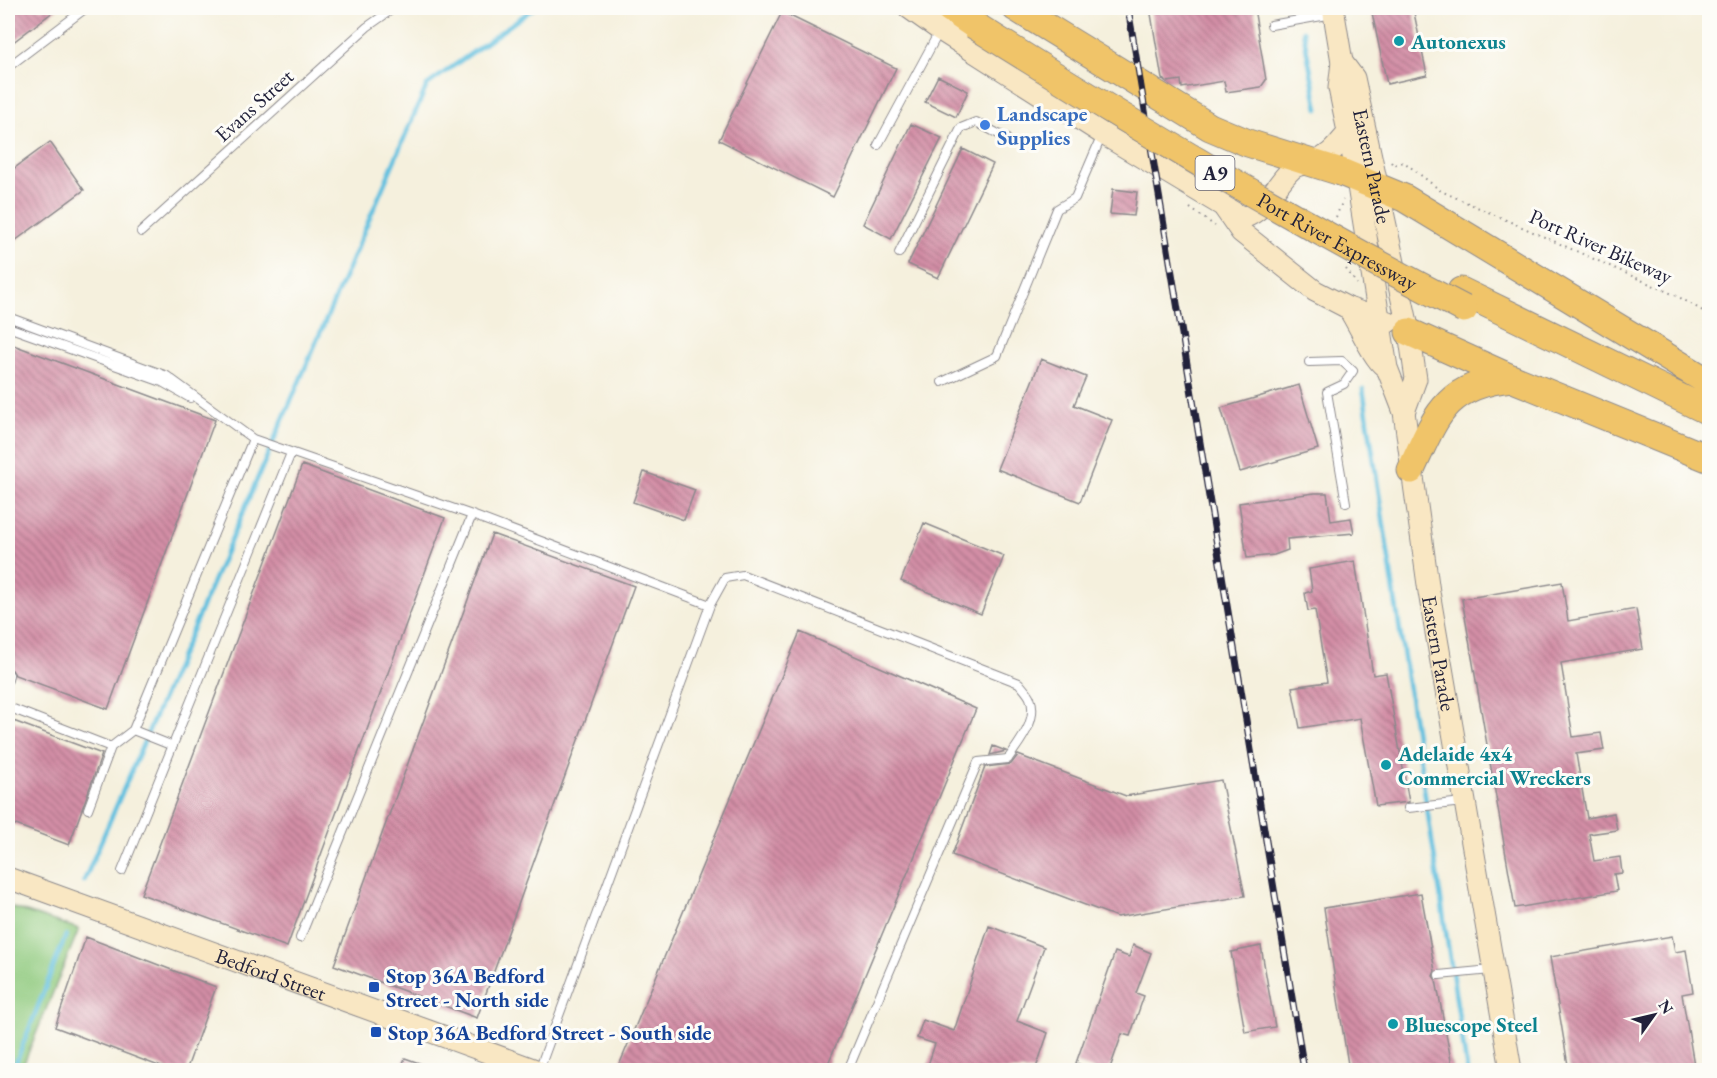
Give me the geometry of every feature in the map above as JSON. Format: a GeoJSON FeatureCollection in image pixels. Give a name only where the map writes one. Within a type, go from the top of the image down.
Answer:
{"type":"FeatureCollection","features":[{"type":"Feature","properties":{"kind":"highway"},"geometry":{"type":"LineString","coordinates":[[1016,8],[1210,127],[1312,163],[1381,192],[1710,383]]}},
{"type":"Feature","properties":{"kind":"highway","name":"Port River Expressway"},"geometry":{"type":"LineString","coordinates":[[945,19],[978,14],[1136,127],[1248,192],[1463,300],[1710,432]]}},
{"type":"Feature","properties":{"kind":"highway","name":"Port River Expressway"},"geometry":{"type":"LineString","coordinates":[[1463,300],[1710,412]]}},
{"type":"Feature","properties":{"kind":"highway"},"geometry":{"type":"LineString","coordinates":[[1409,332],[1511,378],[1710,459]]}},
{"type":"Feature","properties":{"kind":"highway"},"geometry":{"type":"LineString","coordinates":[[1411,470],[1438,415],[1448,402],[1473,385],[1511,378]]}},
{"type":"Feature","properties":{"kind":"main road"},"geometry":{"type":"LineString","coordinates":[[909,8],[945,19],[1103,134],[1244,218],[1259,212],[1281,179],[1295,166],[1312,163],[1334,152],[1349,132]]}},
{"type":"Feature","properties":{"kind":"main road","name":"Eastern Parade"},"geometry":{"type":"LineString","coordinates":[[1334,11],[1342,62],[1339,88],[1349,132],[1381,192]]}},
{"type":"Feature","properties":{"kind":"main road","name":"Eastern Parade"},"geometry":{"type":"LineString","coordinates":[[1342,62],[1354,78],[1381,192],[1409,332],[1416,379],[1404,412]]}},
{"type":"Feature","properties":{"kind":"main road"},"geometry":{"type":"LineString","coordinates":[[1364,230],[1381,192]]}},
{"type":"Feature","properties":{"kind":"main road","name":"Eastern Parade"},"geometry":{"type":"LineString","coordinates":[[1381,192],[1364,230],[1387,368],[1404,412],[1429,592],[1510,1071]]}},
{"type":"Feature","properties":{"kind":"main road"},"geometry":{"type":"LineString","coordinates":[[1224,208],[1241,232],[1315,291],[1348,308],[1379,318],[1409,332]]}},
{"type":"Feature","properties":{"kind":"main road"},"geometry":{"type":"LineString","coordinates":[[1348,308],[1366,336],[1374,359],[1387,368]]}},
{"type":"Feature","properties":{"kind":"main road","name":"Bedford Street"},"geometry":{"type":"LineString","coordinates":[[8,878],[538,1071]]}},
{"type":"Feature","properties":{"kind":"lane"},"geometry":{"type":"LineString","coordinates":[[8,67],[86,8]]}},
{"type":"Feature","properties":{"kind":"lane","name":"Evans Street"},"geometry":{"type":"LineString","coordinates":[[141,232],[367,27],[394,8]]}},
{"type":"Feature","properties":{"kind":"lane"},"geometry":{"type":"LineString","coordinates":[[1271,25],[1334,11]]}},
{"type":"Feature","properties":{"kind":"lane"},"geometry":{"type":"LineString","coordinates":[[878,145],[945,19]]}},
{"type":"Feature","properties":{"kind":"lane"},"geometry":{"type":"LineString","coordinates":[[898,253],[961,128],[976,122],[1006,138]]}},
{"type":"Feature","properties":{"kind":"lane"},"geometry":{"type":"LineString","coordinates":[[942,382],[997,356],[1057,209],[1076,198],[1103,134]]}},
{"type":"Feature","properties":{"kind":"lane"},"geometry":{"type":"LineString","coordinates":[[8,317],[167,376],[236,424],[253,439],[472,515],[710,605]]}},
{"type":"Feature","properties":{"kind":"lane"},"geometry":{"type":"LineString","coordinates":[[8,327],[162,382],[236,424]]}},
{"type":"Feature","properties":{"kind":"lane"},"geometry":{"type":"LineString","coordinates":[[1309,362],[1342,361],[1353,371],[1344,384],[1327,392],[1346,502]]}},
{"type":"Feature","properties":{"kind":"lane"},"geometry":{"type":"LineString","coordinates":[[88,809],[111,747],[133,730],[253,439]]}},
{"type":"Feature","properties":{"kind":"lane"},"geometry":{"type":"LineString","coordinates":[[122,871],[291,453]]}},
{"type":"Feature","properties":{"kind":"lane"},"geometry":{"type":"LineString","coordinates":[[300,938],[472,515]]}},
{"type":"Feature","properties":{"kind":"lane"},"geometry":{"type":"LineString","coordinates":[[538,1071],[710,605],[725,578],[743,574],[1019,683],[1030,698],[1031,715],[1026,732],[1008,759],[978,762],[848,1071]]}},
{"type":"Feature","properties":{"kind":"lane"},"geometry":{"type":"LineString","coordinates":[[8,707],[111,747]]}},
{"type":"Feature","properties":{"kind":"lane"},"geometry":{"type":"LineString","coordinates":[[133,730],[172,746]]}},
{"type":"Feature","properties":{"kind":"lane"},"geometry":{"type":"LineString","coordinates":[[1408,808],[1466,802]]}},
{"type":"Feature","properties":{"kind":"lane"},"geometry":{"type":"LineString","coordinates":[[1439,975],[1467,970],[1494,970]]}},
{"type":"Feature","properties":{"kind":"path","name":"Port River Bikeway"},"geometry":{"type":"LineString","coordinates":[[1389,158],[1393,165],[1404,162],[1441,191],[1677,296],[1710,315]]}},
{"type":"Feature","properties":{"kind":"green space"},"geometry":{"type":"Polygon","coordinates":[[[8,906],[79,929],[22,1068],[25,1070],[8,1070],[8,906]]]}},
{"type":"Feature","properties":{"kind":"building"},"geometry":{"type":"Polygon","coordinates":[[[8,8],[58,8],[8,46],[8,8]]]}},
{"type":"Feature","properties":{"kind":"building"},"geometry":{"type":"Polygon","coordinates":[[[1150,8],[1254,8],[1266,80],[1261,87],[1226,92],[1224,81],[1182,88],[1181,80],[1167,82],[1162,79],[1150,8]]]}},
{"type":"Feature","properties":{"kind":"building","name":"Autonexus"},"geometry":{"type":"Polygon","coordinates":[[[1371,8],[1413,8],[1427,75],[1387,84],[1371,8]]]}},
{"type":"Feature","properties":{"kind":"building"},"geometry":{"type":"Polygon","coordinates":[[[782,12],[896,68],[833,197],[719,140],[782,12]]]}},
{"type":"Feature","properties":{"kind":"building"},"geometry":{"type":"Polygon","coordinates":[[[938,76],[968,91],[956,117],[925,102],[938,76]]]}},
{"type":"Feature","properties":{"kind":"building"},"geometry":{"type":"Polygon","coordinates":[[[911,124],[942,138],[891,239],[863,224],[911,124]]]}},
{"type":"Feature","properties":{"kind":"building"},"geometry":{"type":"Polygon","coordinates":[[[50,142],[84,190],[8,246],[8,173],[50,142]]]}},
{"type":"Feature","properties":{"kind":"building"},"geometry":{"type":"Polygon","coordinates":[[[963,149],[993,164],[938,278],[908,264],[963,149]]]}},
{"type":"Feature","properties":{"kind":"building"},"geometry":{"type":"Polygon","coordinates":[[[1113,189],[1137,192],[1134,216],[1110,214],[1113,189]]]}},
{"type":"Feature","properties":{"kind":"building"},"geometry":{"type":"Polygon","coordinates":[[[8,343],[215,420],[108,709],[15,675],[12,670],[8,669],[8,343]]]}},
{"type":"Feature","properties":{"kind":"building"},"geometry":{"type":"Polygon","coordinates":[[[1041,359],[1086,377],[1074,405],[1112,420],[1080,502],[997,469],[1041,359]]]}},
{"type":"Feature","properties":{"kind":"building"},"geometry":{"type":"Polygon","coordinates":[[[1299,385],[1318,449],[1240,472],[1221,408],[1299,385]]]}},
{"type":"Feature","properties":{"kind":"building"},"geometry":{"type":"Polygon","coordinates":[[[302,465],[445,518],[287,947],[141,894],[302,465]]]}},
{"type":"Feature","properties":{"kind":"building"},"geometry":{"type":"Polygon","coordinates":[[[644,472],[695,490],[684,520],[633,502],[644,472]]]}},
{"type":"Feature","properties":{"kind":"building"},"geometry":{"type":"Polygon","coordinates":[[[1327,493],[1331,521],[1351,518],[1354,533],[1287,539],[1288,550],[1274,555],[1247,558],[1239,503],[1327,493]]]}},
{"type":"Feature","properties":{"kind":"building"},"geometry":{"type":"Polygon","coordinates":[[[924,523],[1004,556],[981,614],[901,581],[924,523]]]}},
{"type":"Feature","properties":{"kind":"building"},"geometry":{"type":"Polygon","coordinates":[[[492,534],[634,586],[477,1018],[334,965],[492,534]]]}},
{"type":"Feature","properties":{"kind":"building"},"geometry":{"type":"Polygon","coordinates":[[[1355,561],[1373,675],[1386,673],[1409,802],[1376,806],[1360,718],[1300,728],[1292,687],[1327,682],[1315,610],[1308,611],[1305,593],[1312,591],[1309,569],[1355,561]]]}},
{"type":"Feature","properties":{"kind":"building"},"geometry":{"type":"Polygon","coordinates":[[[1562,582],[1568,621],[1636,609],[1643,649],[1561,663],[1573,737],[1601,733],[1604,750],[1576,754],[1587,818],[1614,813],[1617,830],[1589,834],[1594,861],[1620,857],[1622,873],[1614,874],[1617,891],[1515,908],[1462,599],[1562,582]]]}},
{"type":"Feature","properties":{"kind":"building"},"geometry":{"type":"Polygon","coordinates":[[[800,632],[976,709],[825,1071],[625,1071],[618,1068],[800,632]]]}},
{"type":"Feature","properties":{"kind":"building"},"geometry":{"type":"Polygon","coordinates":[[[8,719],[102,754],[69,845],[8,822],[8,719]]]}},
{"type":"Feature","properties":{"kind":"building"},"geometry":{"type":"Polygon","coordinates":[[[993,746],[1006,751],[990,755],[993,746]]]}},
{"type":"Feature","properties":{"kind":"building"},"geometry":{"type":"Polygon","coordinates":[[[1018,755],[1126,796],[1221,780],[1245,896],[1117,917],[952,855],[985,767],[1011,764],[1018,755]]]}},
{"type":"Feature","properties":{"kind":"building","name":"Bluescope Steel"},"geometry":{"type":"Polygon","coordinates":[[[1421,893],[1435,971],[1433,976],[1436,980],[1453,1071],[1349,1071],[1324,908],[1421,893]]]}},
{"type":"Feature","properties":{"kind":"building"},"geometry":{"type":"Polygon","coordinates":[[[989,926],[1044,947],[1017,1021],[1048,1033],[1035,1071],[926,1071],[935,1044],[917,1038],[923,1020],[954,1031],[989,926]]]}},
{"type":"Feature","properties":{"kind":"building"},"geometry":{"type":"Polygon","coordinates":[[[1672,936],[1675,952],[1686,950],[1693,992],[1682,994],[1695,1071],[1569,1071],[1550,957],[1672,936]]]}},
{"type":"Feature","properties":{"kind":"building"},"geometry":{"type":"Polygon","coordinates":[[[86,937],[216,987],[186,1071],[172,1071],[55,1027],[86,937]]]}},
{"type":"Feature","properties":{"kind":"building"},"geometry":{"type":"Polygon","coordinates":[[[1133,945],[1151,953],[1136,993],[1144,996],[1130,1036],[1122,1034],[1109,1071],[1097,1071],[1076,1063],[1115,952],[1129,957],[1133,945]]]}},
{"type":"Feature","properties":{"kind":"building"},"geometry":{"type":"Polygon","coordinates":[[[1261,946],[1275,1027],[1245,1032],[1231,952],[1261,946]]]}},
{"type":"Feature","properties":{"kind":"building"},"geometry":{"type":"Polygon","coordinates":[[[405,1058],[436,1069],[436,1071],[400,1071],[405,1058]]]}},
{"type":"Feature","properties":{"kind":"waterway"},"geometry":{"type":"LineString","coordinates":[[84,881],[427,85],[534,8]]}},
{"type":"Feature","properties":{"kind":"waterway"},"geometry":{"type":"LineString","coordinates":[[1303,31],[1318,109]]}},
{"type":"Feature","properties":{"kind":"waterway"},"geometry":{"type":"LineString","coordinates":[[1363,389],[1467,1070]]}},
{"type":"Feature","properties":{"kind":"waterway"},"geometry":{"type":"LineString","coordinates":[[13,1070],[66,935]]}},
{"type":"Feature","properties":{"kind":"railway"},"geometry":{"type":"LineString","coordinates":[[1128,8],[1304,1070]]}},
{"type":"Feature","properties":{"kind":"place","name":"Autonexus"},"geometry":{"type":"Point","coordinates":[1399,41]}},
{"type":"Feature","properties":{"kind":"place","name":"Landscape Supplies"},"geometry":{"type":"Point","coordinates":[985,125]}},
{"type":"Feature","properties":{"kind":"place","name":"Adelaide 4x4 Commercial Wreckers"},"geometry":{"type":"Point","coordinates":[1386,765]}},
{"type":"Feature","properties":{"kind":"place","name":"Stop 36A Bedford Street - North side"},"geometry":{"type":"Point","coordinates":[374,987]}},
{"type":"Feature","properties":{"kind":"place","name":"Bluescope Steel"},"geometry":{"type":"Point","coordinates":[1393,1024]}},
{"type":"Feature","properties":{"kind":"place","name":"Stop 36A Bedford Street - South side"},"geometry":{"type":"Point","coordinates":[376,1032]}}]}
